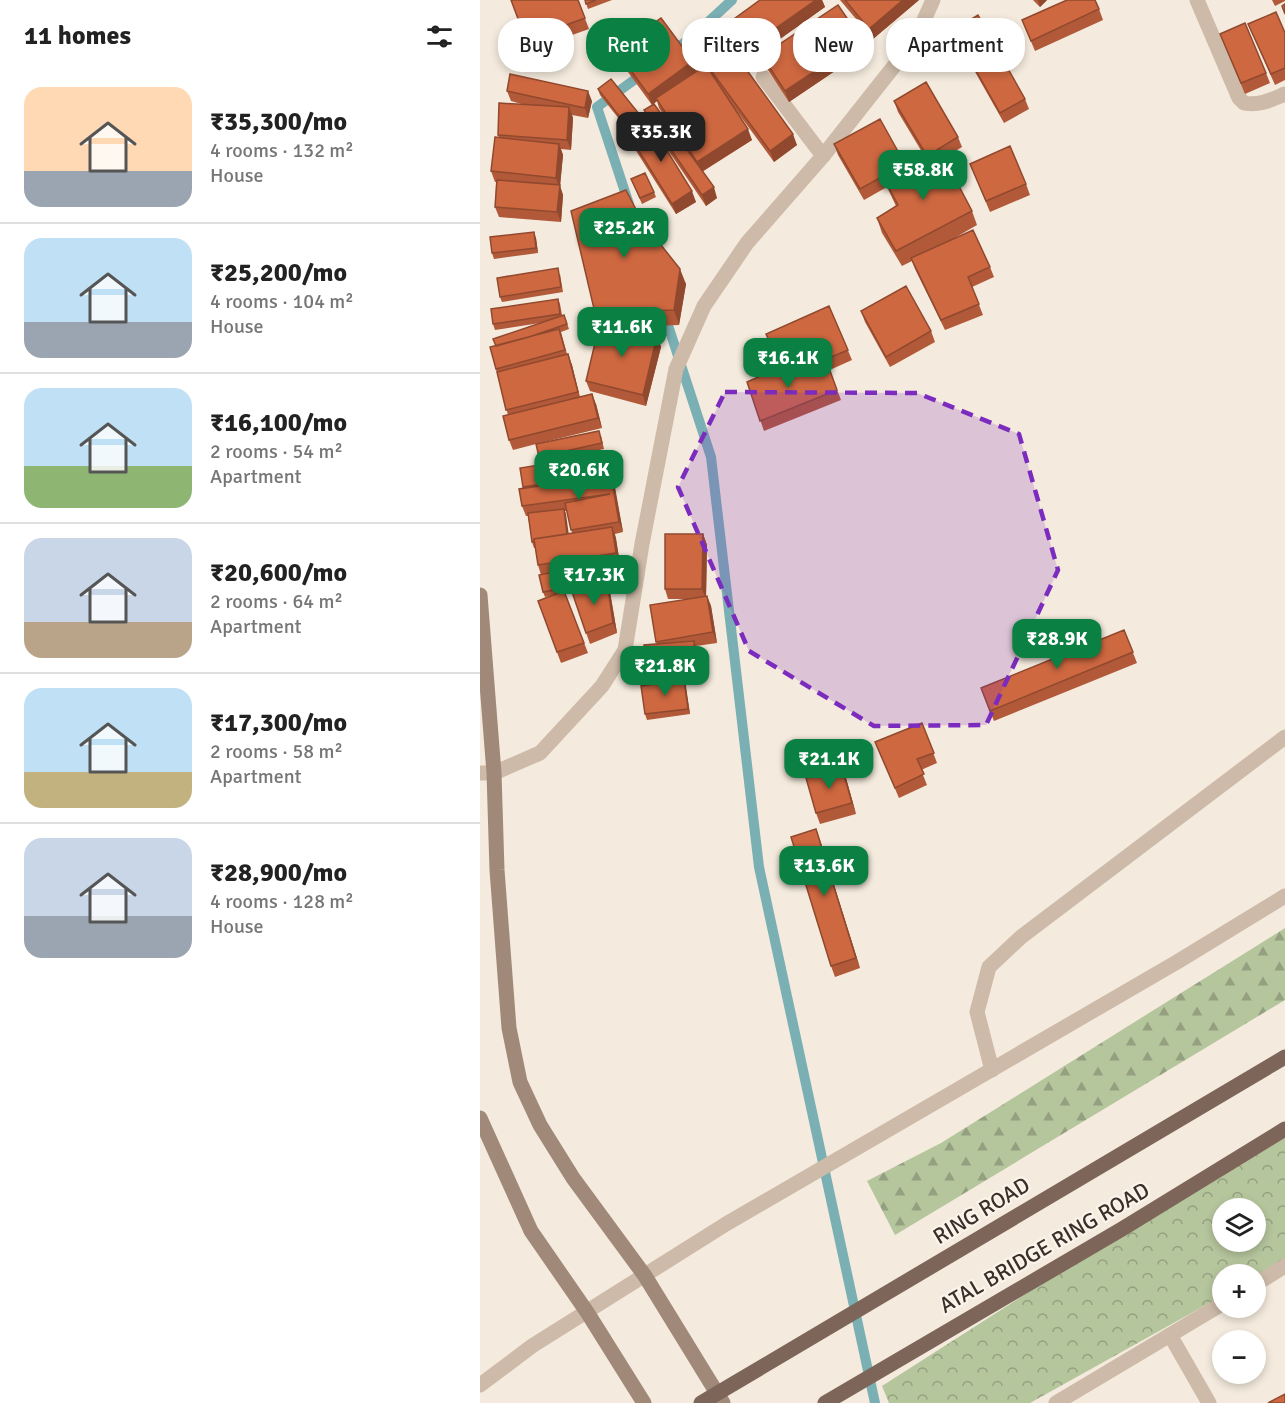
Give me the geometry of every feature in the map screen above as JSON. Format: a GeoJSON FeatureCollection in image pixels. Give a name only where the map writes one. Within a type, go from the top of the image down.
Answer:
{"type":"FeatureCollection","features":[{"type":"Feature","properties":{"kind":"main road"},"geometry":{"type":"LineString","coordinates":[[480,595],[487,773],[509,1028],[520,1082],[540,1125],[573,1178],[645,1276],[723,1403]]}},
{"type":"Feature","properties":{"kind":"main road","name":"RING ROAD"},"geometry":{"type":"LineString","coordinates":[[701,1403],[1285,1057]]}},
{"type":"Feature","properties":{"kind":"main road"},"geometry":{"type":"LineString","coordinates":[[480,1118],[531,1230],[644,1403]]}},
{"type":"Feature","properties":{"kind":"main road","name":"ATAL BRIDGE RING ROAD"},"geometry":{"type":"LineString","coordinates":[[825,1403],[1122,1229],[1285,1129]]}},
{"type":"Feature","properties":{"kind":"street"},"geometry":{"type":"LineString","coordinates":[[487,773],[540,753],[602,686],[625,650],[642,544],[676,369],[704,306],[747,243],[823,156],[902,56],[920,29],[933,0]]}},
{"type":"Feature","properties":{"kind":"street"},"geometry":{"type":"LineString","coordinates":[[1197,0],[1239,98],[1244,103],[1254,105],[1285,94]]}},
{"type":"Feature","properties":{"kind":"street"},"geometry":{"type":"LineString","coordinates":[[763,77],[823,156]]}},
{"type":"Feature","properties":{"kind":"street"},"geometry":{"type":"LineString","coordinates":[[992,1070],[976,1012],[989,967],[1021,937],[1285,737]]}},
{"type":"Feature","properties":{"kind":"street"},"geometry":{"type":"LineString","coordinates":[[480,1385],[532,1346],[726,1224],[1178,963],[1285,896]]}},
{"type":"Feature","properties":{"kind":"street"},"geometry":{"type":"LineString","coordinates":[[1266,1278],[1285,1266]]}},
{"type":"Feature","properties":{"kind":"street"},"geometry":{"type":"LineString","coordinates":[[1056,1403],[1212,1310]]}},
{"type":"Feature","properties":{"kind":"street"},"geometry":{"type":"LineString","coordinates":[[1170,1335],[1209,1403]]}},
{"type":"Feature","properties":{"kind":"highlighted area"},"geometry":{"type":"Polygon","coordinates":[[[725,392],[917,393],[1019,434],[1058,570],[986,725],[874,726],[749,651],[678,487],[725,392]]]}},
{"type":"Feature","properties":{"kind":"green space"},"geometry":{"type":"Polygon","coordinates":[[[1285,928],[1285,1000],[895,1235],[867,1181],[941,1143],[1285,928]]]}},
{"type":"Feature","properties":{"kind":"green space"},"geometry":{"type":"Polygon","coordinates":[[[1285,1128],[1285,1261],[1266,1272],[1266,1264],[1212,1264],[1212,1302],[1030,1403],[889,1403],[882,1386],[1285,1128]]]}},
{"type":"Feature","properties":{"kind":"building"},"geometry":{"type":"Polygon","coordinates":[[[511,0],[578,0],[585,18],[574,22],[574,18],[518,18],[511,0]]]}},
{"type":"Feature","properties":{"kind":"building"},"geometry":{"type":"Polygon","coordinates":[[[760,0],[816,0],[781,25],[781,18],[735,18],[760,0]]]}},
{"type":"Feature","properties":{"kind":"building"},"geometry":{"type":"Polygon","coordinates":[[[845,0],[903,0],[874,25],[874,18],[860,18],[845,0]]]}},
{"type":"Feature","properties":{"kind":"building"},"geometry":{"type":"Polygon","coordinates":[[[1067,0],[1095,0],[1099,9],[1031,41],[1025,27],[1025,19],[1067,0]]]}},
{"type":"Feature","properties":{"kind":"building"},"geometry":{"type":"Polygon","coordinates":[[[838,5],[847,18],[819,18],[838,5]]]}},
{"type":"Feature","properties":{"kind":"building"},"geometry":{"type":"Polygon","coordinates":[[[1276,12],[1285,33],[1285,68],[1271,74],[1248,24],[1276,12]]]}},
{"type":"Feature","properties":{"kind":"building"},"geometry":{"type":"Polygon","coordinates":[[[1245,23],[1266,73],[1241,83],[1220,34],[1245,23]]]}},
{"type":"Feature","properties":{"kind":"building"},"geometry":{"type":"Polygon","coordinates":[[[670,30],[682,46],[682,69],[648,94],[632,72],[670,72],[670,30]]]}},
{"type":"Feature","properties":{"kind":"building"},"geometry":{"type":"Polygon","coordinates":[[[793,35],[793,72],[814,72],[785,91],[773,72],[781,72],[781,43],[793,35]]]}},
{"type":"Feature","properties":{"kind":"building"},"geometry":{"type":"Polygon","coordinates":[[[695,72],[711,72],[748,129],[697,162],[656,98],[695,72]]]}},
{"type":"Feature","properties":{"kind":"building"},"geometry":{"type":"Polygon","coordinates":[[[712,72],[748,72],[793,134],[770,151],[712,72]]]}},
{"type":"Feature","properties":{"kind":"building"},"geometry":{"type":"Polygon","coordinates":[[[977,72],[1010,72],[1025,99],[1000,113],[977,72]]]}},
{"type":"Feature","properties":{"kind":"building"},"geometry":{"type":"Polygon","coordinates":[[[510,74],[588,91],[585,108],[507,91],[510,74]]]}},
{"type":"Feature","properties":{"kind":"building"},"geometry":{"type":"Polygon","coordinates":[[[611,79],[643,119],[630,130],[598,89],[611,79]]]}},
{"type":"Feature","properties":{"kind":"building"},"geometry":{"type":"Polygon","coordinates":[[[926,82],[958,137],[927,156],[894,101],[926,82]]]}},
{"type":"Feature","properties":{"kind":"building"},"geometry":{"type":"Polygon","coordinates":[[[499,103],[569,107],[567,140],[498,135],[499,103]]]}},
{"type":"Feature","properties":{"kind":"building"},"geometry":{"type":"Polygon","coordinates":[[[654,104],[714,187],[702,195],[644,110],[654,104]]]}},
{"type":"Feature","properties":{"kind":"building"},"geometry":{"type":"Polygon","coordinates":[[[880,119],[905,164],[860,189],[834,144],[880,119]]]}},
{"type":"Feature","properties":{"kind":"building"},"geometry":{"type":"Polygon","coordinates":[[[650,123],[692,191],[672,204],[629,135],[650,123]]]}},
{"type":"Feature","properties":{"kind":"building"},"geometry":{"type":"Polygon","coordinates":[[[495,137],[559,144],[556,178],[491,171],[495,137]]]}},
{"type":"Feature","properties":{"kind":"building"},"geometry":{"type":"Polygon","coordinates":[[[1010,146],[1026,184],[986,201],[970,164],[1010,146]]]}},
{"type":"Feature","properties":{"kind":"building"},"geometry":{"type":"Polygon","coordinates":[[[940,150],[972,211],[896,251],[877,218],[898,205],[884,179],[940,150]]]}},
{"type":"Feature","properties":{"kind":"building"},"geometry":{"type":"Polygon","coordinates":[[[645,173],[654,192],[640,198],[631,179],[645,173]]]}},
{"type":"Feature","properties":{"kind":"building"},"geometry":{"type":"Polygon","coordinates":[[[497,180],[560,185],[557,212],[495,207],[497,180]]]}},
{"type":"Feature","properties":{"kind":"building"},"geometry":{"type":"Polygon","coordinates":[[[626,190],[642,221],[680,269],[674,310],[595,313],[571,211],[626,190]]]}},
{"type":"Feature","properties":{"kind":"building"},"geometry":{"type":"Polygon","coordinates":[[[973,230],[990,267],[968,277],[979,304],[941,320],[911,258],[973,230]]]}},
{"type":"Feature","properties":{"kind":"building"},"geometry":{"type":"Polygon","coordinates":[[[534,232],[536,248],[492,253],[490,237],[534,232]]]}},
{"type":"Feature","properties":{"kind":"building"},"geometry":{"type":"Polygon","coordinates":[[[558,268],[561,287],[500,297],[497,278],[558,268]]]}},
{"type":"Feature","properties":{"kind":"building"},"geometry":{"type":"Polygon","coordinates":[[[906,286],[931,331],[886,357],[861,311],[906,286]]]}},
{"type":"Feature","properties":{"kind":"building"},"geometry":{"type":"Polygon","coordinates":[[[558,299],[560,314],[493,324],[491,309],[558,299]]]}},
{"type":"Feature","properties":{"kind":"building"},"geometry":{"type":"Polygon","coordinates":[[[829,306],[848,350],[829,358],[820,340],[778,359],[766,334],[829,306]]]}},
{"type":"Feature","properties":{"kind":"building"},"geometry":{"type":"Polygon","coordinates":[[[564,315],[567,324],[529,337],[496,346],[493,339],[564,315]]]}},
{"type":"Feature","properties":{"kind":"building"},"geometry":{"type":"Polygon","coordinates":[[[600,322],[657,336],[643,395],[586,381],[600,322]]]}},
{"type":"Feature","properties":{"kind":"building"},"geometry":{"type":"Polygon","coordinates":[[[559,329],[565,350],[496,369],[490,347],[559,329]]]}},
{"type":"Feature","properties":{"kind":"building"},"geometry":{"type":"Polygon","coordinates":[[[568,354],[578,392],[506,410],[497,372],[568,354]]]}},
{"type":"Feature","properties":{"kind":"building"},"geometry":{"type":"Polygon","coordinates":[[[797,360],[804,376],[829,368],[837,390],[760,421],[747,382],[797,360]]]}},
{"type":"Feature","properties":{"kind":"building"},"geometry":{"type":"Polygon","coordinates":[[[592,394],[598,418],[509,440],[503,416],[592,394]]]}},
{"type":"Feature","properties":{"kind":"building"},"geometry":{"type":"Polygon","coordinates":[[[599,431],[602,443],[539,457],[536,444],[599,431]]]}},
{"type":"Feature","properties":{"kind":"building"},"geometry":{"type":"Polygon","coordinates":[[[608,458],[612,479],[611,476],[582,480],[579,463],[608,458]]]}},
{"type":"Feature","properties":{"kind":"building"},"geometry":{"type":"Polygon","coordinates":[[[570,460],[574,479],[523,487],[520,468],[570,460]]]}},
{"type":"Feature","properties":{"kind":"building"},"geometry":{"type":"Polygon","coordinates":[[[611,476],[619,522],[571,530],[565,503],[610,494],[522,506],[519,489],[611,476]]]}},
{"type":"Feature","properties":{"kind":"building"},"geometry":{"type":"Polygon","coordinates":[[[564,509],[567,534],[534,539],[532,542],[528,513],[564,509]]]}},
{"type":"Feature","properties":{"kind":"building"},"geometry":{"type":"Polygon","coordinates":[[[612,527],[616,553],[538,565],[534,539],[612,527]]]}},
{"type":"Feature","properties":{"kind":"building"},"geometry":{"type":"Polygon","coordinates":[[[665,534],[703,534],[702,589],[665,589],[665,534]]]}},
{"type":"Feature","properties":{"kind":"building"},"geometry":{"type":"Polygon","coordinates":[[[610,561],[614,578],[543,592],[539,575],[610,561]]]}},
{"type":"Feature","properties":{"kind":"building"},"geometry":{"type":"Polygon","coordinates":[[[607,581],[613,623],[586,633],[571,589],[607,581]]]}},
{"type":"Feature","properties":{"kind":"building"},"geometry":{"type":"Polygon","coordinates":[[[564,591],[584,643],[557,652],[538,601],[564,591]]]}},
{"type":"Feature","properties":{"kind":"building"},"geometry":{"type":"Polygon","coordinates":[[[707,596],[713,632],[656,642],[650,605],[707,596]]]}},
{"type":"Feature","properties":{"kind":"building"},"geometry":{"type":"Polygon","coordinates":[[[1124,630],[1133,652],[990,711],[981,688],[1124,630]]]}},
{"type":"Feature","properties":{"kind":"building"},"geometry":{"type":"Polygon","coordinates":[[[694,641],[696,672],[646,675],[644,645],[694,641]]]}},
{"type":"Feature","properties":{"kind":"building"},"geometry":{"type":"Polygon","coordinates":[[[684,680],[688,709],[645,714],[641,686],[684,680]]]}},
{"type":"Feature","properties":{"kind":"building"},"geometry":{"type":"Polygon","coordinates":[[[922,723],[934,753],[917,759],[924,774],[895,788],[875,742],[922,723]]]}},
{"type":"Feature","properties":{"kind":"building"},"geometry":{"type":"Polygon","coordinates":[[[842,768],[852,803],[816,813],[806,778],[842,768]]]}},
{"type":"Feature","properties":{"kind":"building"},"geometry":{"type":"Polygon","coordinates":[[[816,829],[856,958],[831,966],[791,837],[816,829]]]}},
{"type":"Feature","properties":{"kind":"building"},"geometry":{"type":"Polygon","coordinates":[[[1285,1394],[1285,1403],[1268,1403],[1285,1394]]]}},
{"type":"Feature","properties":{"kind":"waterway"},"geometry":{"type":"LineString","coordinates":[[670,53],[692,37],[732,0]]}},
{"type":"Feature","properties":{"kind":"waterway"},"geometry":{"type":"LineString","coordinates":[[629,204],[597,107],[645,72]]}},
{"type":"Feature","properties":{"kind":"waterway"},"geometry":{"type":"LineString","coordinates":[[664,313],[711,457],[759,867],[875,1403]]}}]}
